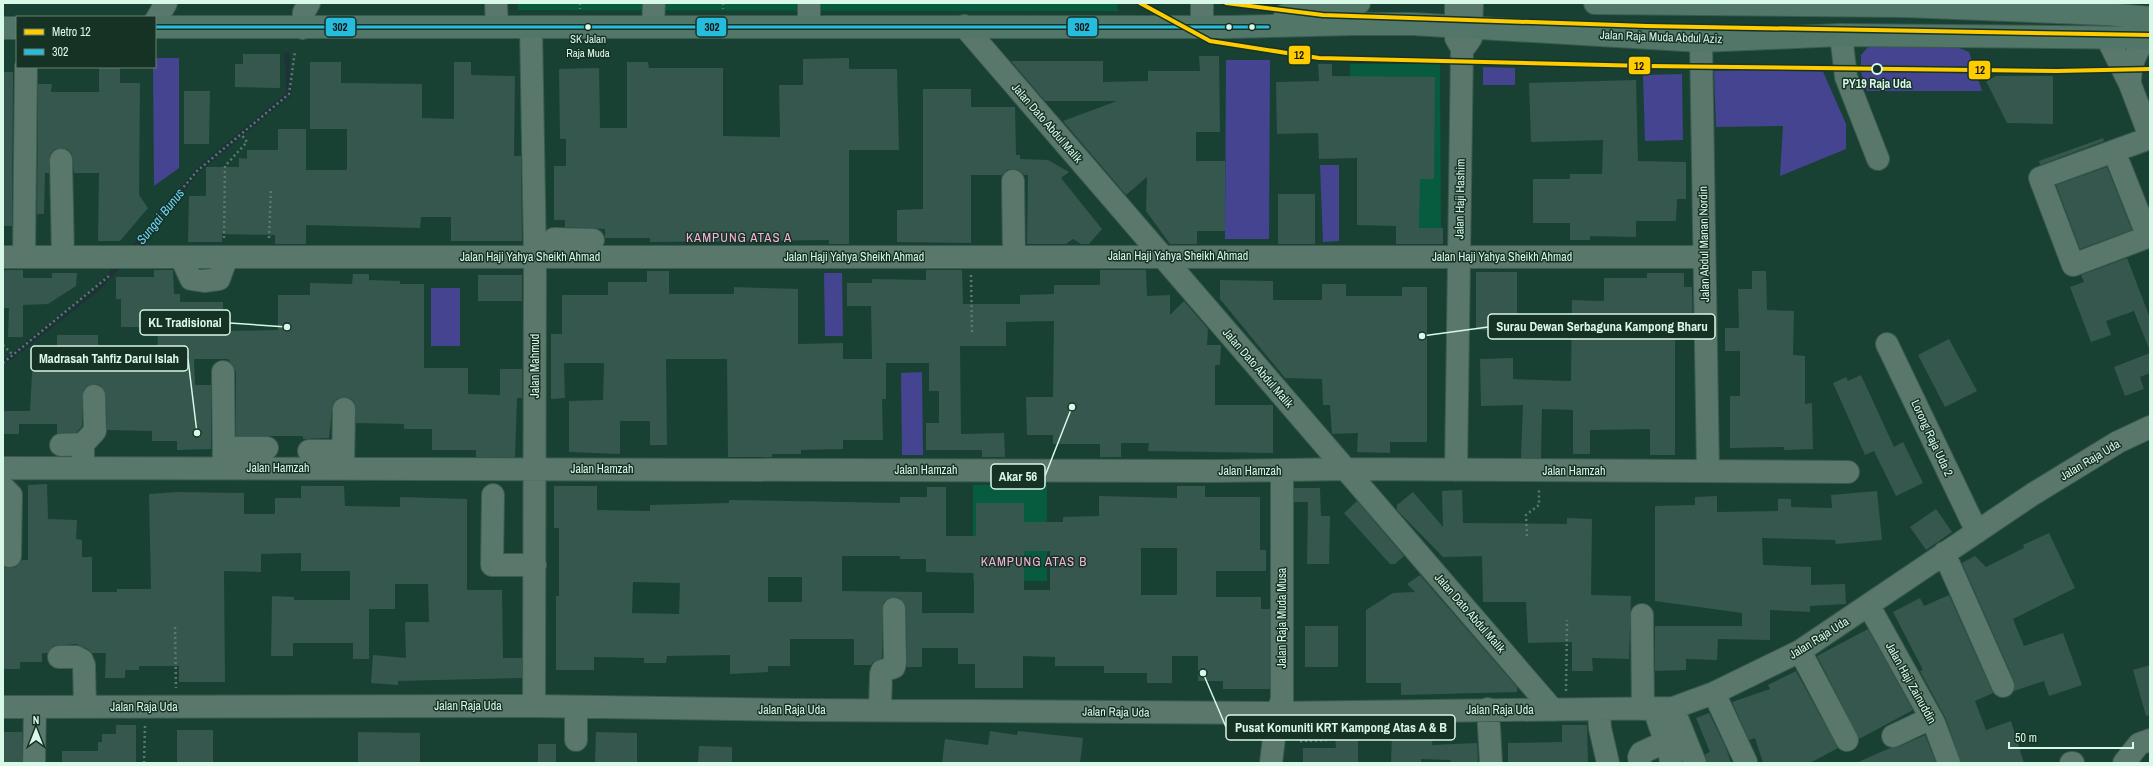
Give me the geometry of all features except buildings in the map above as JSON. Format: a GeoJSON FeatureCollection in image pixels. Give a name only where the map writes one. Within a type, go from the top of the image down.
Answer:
{"type":"FeatureCollection","features":[{"type":"Feature","properties":{"kind":"main road"},"geometry":{"type":"LineString","coordinates":[[1268,27],[1286,9],[1359,3]]}},
{"type":"Feature","properties":{"kind":"main road"},"geometry":{"type":"LineString","coordinates":[[1595,3],[1905,6],[2088,10],[2148,31]]}},
{"type":"Feature","properties":{"kind":"main road"},"geometry":{"type":"LineString","coordinates":[[2088,10],[2106,38]]}},
{"type":"Feature","properties":{"kind":"main road","name":"Jalan Raja Muda Abdul Aziz"},"geometry":{"type":"LineString","coordinates":[[156,27],[1268,27],[1354,24],[1463,27],[1701,41],[1841,35],[2106,38],[2148,31]]}},
{"type":"Feature","properties":{"kind":"main road"},"geometry":{"type":"LineString","coordinates":[[3,28],[16,28]]}},
{"type":"Feature","properties":{"kind":"street"},"geometry":{"type":"LineString","coordinates":[[145,16],[153,3]]}},
{"type":"Feature","properties":{"kind":"street"},"geometry":{"type":"LineString","coordinates":[[156,20],[166,3]]}},
{"type":"Feature","properties":{"kind":"street"},"geometry":{"type":"LineString","coordinates":[[299,28],[304,12],[309,3]]}},
{"type":"Feature","properties":{"kind":"street"},"geometry":{"type":"LineString","coordinates":[[496,3],[497,27]]}},
{"type":"Feature","properties":{"kind":"street"},"geometry":{"type":"LineString","coordinates":[[654,3],[654,26]]}},
{"type":"Feature","properties":{"kind":"street"},"geometry":{"type":"LineString","coordinates":[[809,3],[809,26]]}},
{"type":"Feature","properties":{"kind":"street"},"geometry":{"type":"LineString","coordinates":[[1202,3],[1202,27]]}},
{"type":"Feature","properties":{"kind":"street","name":"Jalan Haji Hashim"},"geometry":{"type":"LineString","coordinates":[[1456,3],[1463,27],[1456,38],[1462,48],[1456,470]]}},
{"type":"Feature","properties":{"kind":"street"},"geometry":{"type":"LineString","coordinates":[[1463,27],[1472,3]]}},
{"type":"Feature","properties":{"kind":"street"},"geometry":{"type":"LineString","coordinates":[[1905,6],[1946,3]]}},
{"type":"Feature","properties":{"kind":"street","name":"Jalan Dato Abdul Malik"},"geometry":{"type":"LineString","coordinates":[[964,26],[1346,469],[1560,710]]}},
{"type":"Feature","properties":{"kind":"street","name":"Jalan Mahmud"},"geometry":{"type":"LineString","coordinates":[[531,27],[545,257],[535,469],[534,706]]}},
{"type":"Feature","properties":{"kind":"street"},"geometry":{"type":"LineString","coordinates":[[2130,84],[2130,75],[2134,56],[2148,31]]}},
{"type":"Feature","properties":{"kind":"street"},"geometry":{"type":"LineString","coordinates":[[1841,35],[1846,77],[1878,159]]}},
{"type":"Feature","properties":{"kind":"street"},"geometry":{"type":"LineString","coordinates":[[2106,38],[2130,84],[2150,137],[2040,178],[2073,265],[2149,237],[2114,151]]}},
{"type":"Feature","properties":{"kind":"street","name":"Jalan Abdul Manan Nordin"},"geometry":{"type":"LineString","coordinates":[[1701,41],[1708,471]]}},
{"type":"Feature","properties":{"kind":"street"},"geometry":{"type":"LineString","coordinates":[[14,257],[26,68]]}},
{"type":"Feature","properties":{"kind":"street"},"geometry":{"type":"LineString","coordinates":[[61,160],[63,257]]}},
{"type":"Feature","properties":{"kind":"street"},"geometry":{"type":"LineString","coordinates":[[1013,181],[1014,257]]}},
{"type":"Feature","properties":{"kind":"street","name":"Jalan Haji Yahya Sheikh Ahmad"},"geometry":{"type":"LineString","coordinates":[[14,257],[545,257],[593,242],[970,257],[1704,257]]}},
{"type":"Feature","properties":{"kind":"street","name":"Lorong Raja Uda 2"},"geometry":{"type":"LineString","coordinates":[[1887,344],[1977,532]]}},
{"type":"Feature","properties":{"kind":"street"},"geometry":{"type":"LineString","coordinates":[[223,372],[224,458],[267,448]]}},
{"type":"Feature","properties":{"kind":"street"},"geometry":{"type":"LineString","coordinates":[[83,468],[83,444],[95,431],[94,396]]}},
{"type":"Feature","properties":{"kind":"street"},"geometry":{"type":"LineString","coordinates":[[309,451],[343,460],[344,409]]}},
{"type":"Feature","properties":{"kind":"street","name":"Jalan Raja Uda"},"geometry":{"type":"LineString","coordinates":[[3,707],[534,706],[1277,713],[1657,709],[1714,693],[1800,651],[1869,606],[1944,553],[2033,494],[2106,449],[2150,427]]}},
{"type":"Feature","properties":{"kind":"street"},"geometry":{"type":"LineString","coordinates":[[61,444],[83,444]]}},
{"type":"Feature","properties":{"kind":"street","name":"Jalan Hamzah"},"geometry":{"type":"LineString","coordinates":[[3,468],[83,468],[224,458],[343,460],[535,469],[1282,471],[1346,469],[1848,472]]}},
{"type":"Feature","properties":{"kind":"street","name":"Jalan Raja Muda Musa"},"geometry":{"type":"LineString","coordinates":[[1271,763],[1277,713],[1282,700],[1282,471]]}},
{"type":"Feature","properties":{"kind":"street"},"geometry":{"type":"LineString","coordinates":[[3,487],[11,495],[10,556]]}},
{"type":"Feature","properties":{"kind":"street"},"geometry":{"type":"LineString","coordinates":[[493,495],[492,565],[535,566]]}},
{"type":"Feature","properties":{"kind":"street"},"geometry":{"type":"LineString","coordinates":[[1944,553],[2003,686]]}},
{"type":"Feature","properties":{"kind":"street","name":"Jalan Haji Zainuddin"},"geometry":{"type":"LineString","coordinates":[[1869,606],[1931,718],[1949,763]]}},
{"type":"Feature","properties":{"kind":"street"},"geometry":{"type":"LineString","coordinates":[[880,710],[881,674],[882,671],[894,667],[895,663],[894,609]]}},
{"type":"Feature","properties":{"kind":"street"},"geometry":{"type":"LineString","coordinates":[[1642,615],[1657,709],[1665,742],[1670,755],[1670,763]]}},
{"type":"Feature","properties":{"kind":"street"},"geometry":{"type":"LineString","coordinates":[[1800,651],[1846,740]]}},
{"type":"Feature","properties":{"kind":"street"},"geometry":{"type":"LineString","coordinates":[[59,656],[76,657],[82,660],[84,665],[85,707]]}},
{"type":"Feature","properties":{"kind":"street"},"geometry":{"type":"LineString","coordinates":[[1714,693],[1746,762]]}},
{"type":"Feature","properties":{"kind":"street"},"geometry":{"type":"LineString","coordinates":[[34,763],[35,707]]}},
{"type":"Feature","properties":{"kind":"street"},"geometry":{"type":"LineString","coordinates":[[576,707],[576,740]]}},
{"type":"Feature","properties":{"kind":"street"},"geometry":{"type":"LineString","coordinates":[[1657,709],[1695,763]]}},
{"type":"Feature","properties":{"kind":"street"},"geometry":{"type":"LineString","coordinates":[[1488,710],[1491,763]]}},
{"type":"Feature","properties":{"kind":"street"},"geometry":{"type":"LineString","coordinates":[[1599,710],[1600,728],[1608,763]]}},
{"type":"Feature","properties":{"kind":"street"},"geometry":{"type":"LineString","coordinates":[[1893,736],[1931,718]]}},
{"type":"Feature","properties":{"kind":"street"},"geometry":{"type":"LineString","coordinates":[[2124,763],[2139,744],[2150,740]]}},
{"type":"Feature","properties":{"kind":"street"},"geometry":{"type":"LineString","coordinates":[[1640,763],[1639,758],[1641,752],[1665,742]]}},
{"type":"Feature","properties":{"kind":"path"},"geometry":{"type":"LineString","coordinates":[[3,363],[132,257],[169,204],[197,171],[289,94],[295,51]]}},
{"type":"Feature","properties":{"kind":"path"},"geometry":{"type":"LineString","coordinates":[[225,257],[225,166],[247,142],[241,134]]}},
{"type":"Feature","properties":{"kind":"path"},"geometry":{"type":"LineString","coordinates":[[268,257],[271,188]]}},
{"type":"Feature","properties":{"kind":"path"},"geometry":{"type":"LineString","coordinates":[[169,204],[177,209]]}},
{"type":"Feature","properties":{"kind":"path"},"geometry":{"type":"LineString","coordinates":[[970,257],[972,335]]}},
{"type":"Feature","properties":{"kind":"path"},"geometry":{"type":"LineString","coordinates":[[3,345],[13,355]]}},
{"type":"Feature","properties":{"kind":"path"},"geometry":{"type":"LineString","coordinates":[[1528,536],[1526,515],[1539,505],[1539,470]]}},
{"type":"Feature","properties":{"kind":"path"},"geometry":{"type":"LineString","coordinates":[[1560,710],[1567,620]]}},
{"type":"Feature","properties":{"kind":"path"},"geometry":{"type":"LineString","coordinates":[[175,627],[177,706]]}},
{"type":"Feature","properties":{"kind":"path"},"geometry":{"type":"LineString","coordinates":[[144,763],[145,707]]}},
{"type":"Feature","properties":{"kind":"shaded area"},"geometry":{"type":"Polygon","coordinates":[[[518,3],[1117,3],[1118,11],[518,10],[518,3]]]}},
{"type":"Feature","properties":{"kind":"shaded area"},"geometry":{"type":"Polygon","coordinates":[[[1869,46],[1954,46],[1969,52],[1982,91],[1867,91],[1861,72],[1861,55],[1869,46]]]}},
{"type":"Feature","properties":{"kind":"shaded area"},"geometry":{"type":"Polygon","coordinates":[[[156,58],[179,58],[179,168],[154,186],[153,68],[156,68],[156,58]]]}},
{"type":"Feature","properties":{"kind":"shaded area"},"geometry":{"type":"Polygon","coordinates":[[[1226,60],[1270,60],[1269,239],[1225,239],[1226,60]]]}},
{"type":"Feature","properties":{"kind":"shaded area"},"geometry":{"type":"Polygon","coordinates":[[[1350,64],[1440,64],[1441,243],[1400,243],[1399,150],[1350,150],[1350,64]]]}},
{"type":"Feature","properties":{"kind":"shaded area"},"geometry":{"type":"Polygon","coordinates":[[[1483,67],[1515,68],[1515,85],[1483,85],[1483,67]]]}},
{"type":"Feature","properties":{"kind":"shaded area"},"geometry":{"type":"Polygon","coordinates":[[[1821,67],[1846,124],[1846,149],[1780,176],[1783,126],[1716,127],[1714,71],[1821,67]]]}},
{"type":"Feature","properties":{"kind":"shaded area"},"geometry":{"type":"Polygon","coordinates":[[[1682,74],[1683,140],[1645,141],[1643,75],[1682,74]]]}},
{"type":"Feature","properties":{"kind":"shaded area"},"geometry":{"type":"Polygon","coordinates":[[[1320,165],[1339,165],[1339,241],[1323,242],[1320,165]]]}},
{"type":"Feature","properties":{"kind":"shaded area"},"geometry":{"type":"Polygon","coordinates":[[[824,273],[842,273],[843,336],[825,336],[824,273]]]}},
{"type":"Feature","properties":{"kind":"shaded area"},"geometry":{"type":"Polygon","coordinates":[[[431,288],[460,288],[460,346],[431,346],[431,288]]]}},
{"type":"Feature","properties":{"kind":"shaded area"},"geometry":{"type":"Polygon","coordinates":[[[922,372],[923,455],[902,455],[901,373],[922,372]]]}},
{"type":"Feature","properties":{"kind":"shaded area"},"geometry":{"type":"Polygon","coordinates":[[[973,485],[1047,485],[1047,581],[973,581],[973,485]]]}},
{"type":"Feature","properties":{"kind":"waterway","name":"Sungai Bunus"},"geometry":{"type":"LineString","coordinates":[[131,251],[197,171],[289,94],[287,55]]}},
{"type":"Feature","properties":{"kind":"waterway","name":"Sungai Bunus"},"geometry":{"type":"LineString","coordinates":[[3,363],[98,288],[121,263]]}},
{"type":"Feature","properties":{"kind":"metro line","name":"12"},"geometry":{"type":"LineString","coordinates":[[1140,3],[1210,41],[1319,58],[1647,66],[2057,71],[2150,69]]}},
{"type":"Feature","properties":{"kind":"metro line","name":"12"},"geometry":{"type":"LineString","coordinates":[[1226,3],[1323,15],[1647,26],[2150,35]]}},
{"type":"Feature","properties":{"kind":"transit line","name":"302"},"geometry":{"type":"LineString","coordinates":[[156,27],[1268,27]]}},
{"type":"Feature","properties":{"kind":"place","name":"SK Jalan Raja Muda"},"geometry":{"type":"Point","coordinates":[588,27]}},
{"type":"Feature","properties":{"kind":"place","name":"PY19 Raja Uda"},"geometry":{"type":"Point","coordinates":[1877,69]}},
{"type":"Feature","properties":{"kind":"place","name":"KL Tradisional"},"geometry":{"type":"Point","coordinates":[287,327]}},
{"type":"Feature","properties":{"kind":"place","name":"Surau Dewan Serbaguna Kampong Bharu"},"geometry":{"type":"Point","coordinates":[1422,336]}},
{"type":"Feature","properties":{"kind":"place","name":"Akar 56"},"geometry":{"type":"Point","coordinates":[1072,407]}},
{"type":"Feature","properties":{"kind":"place","name":"Madrasah Tahfiz Darul Islah"},"geometry":{"type":"Point","coordinates":[197,433]}},
{"type":"Feature","properties":{"kind":"place","name":"Pusat Komuniti KRT Kampong Atas A & B"},"geometry":{"type":"Point","coordinates":[1203,673]}},
{"type":"Feature","properties":{"kind":"district","name":"KAMPUNG ATAS A"},"geometry":{"type":"Point","coordinates":[739,237]}},
{"type":"Feature","properties":{"kind":"district","name":"KAMPUNG ATAS B"},"geometry":{"type":"Point","coordinates":[1034,561]}}]}
